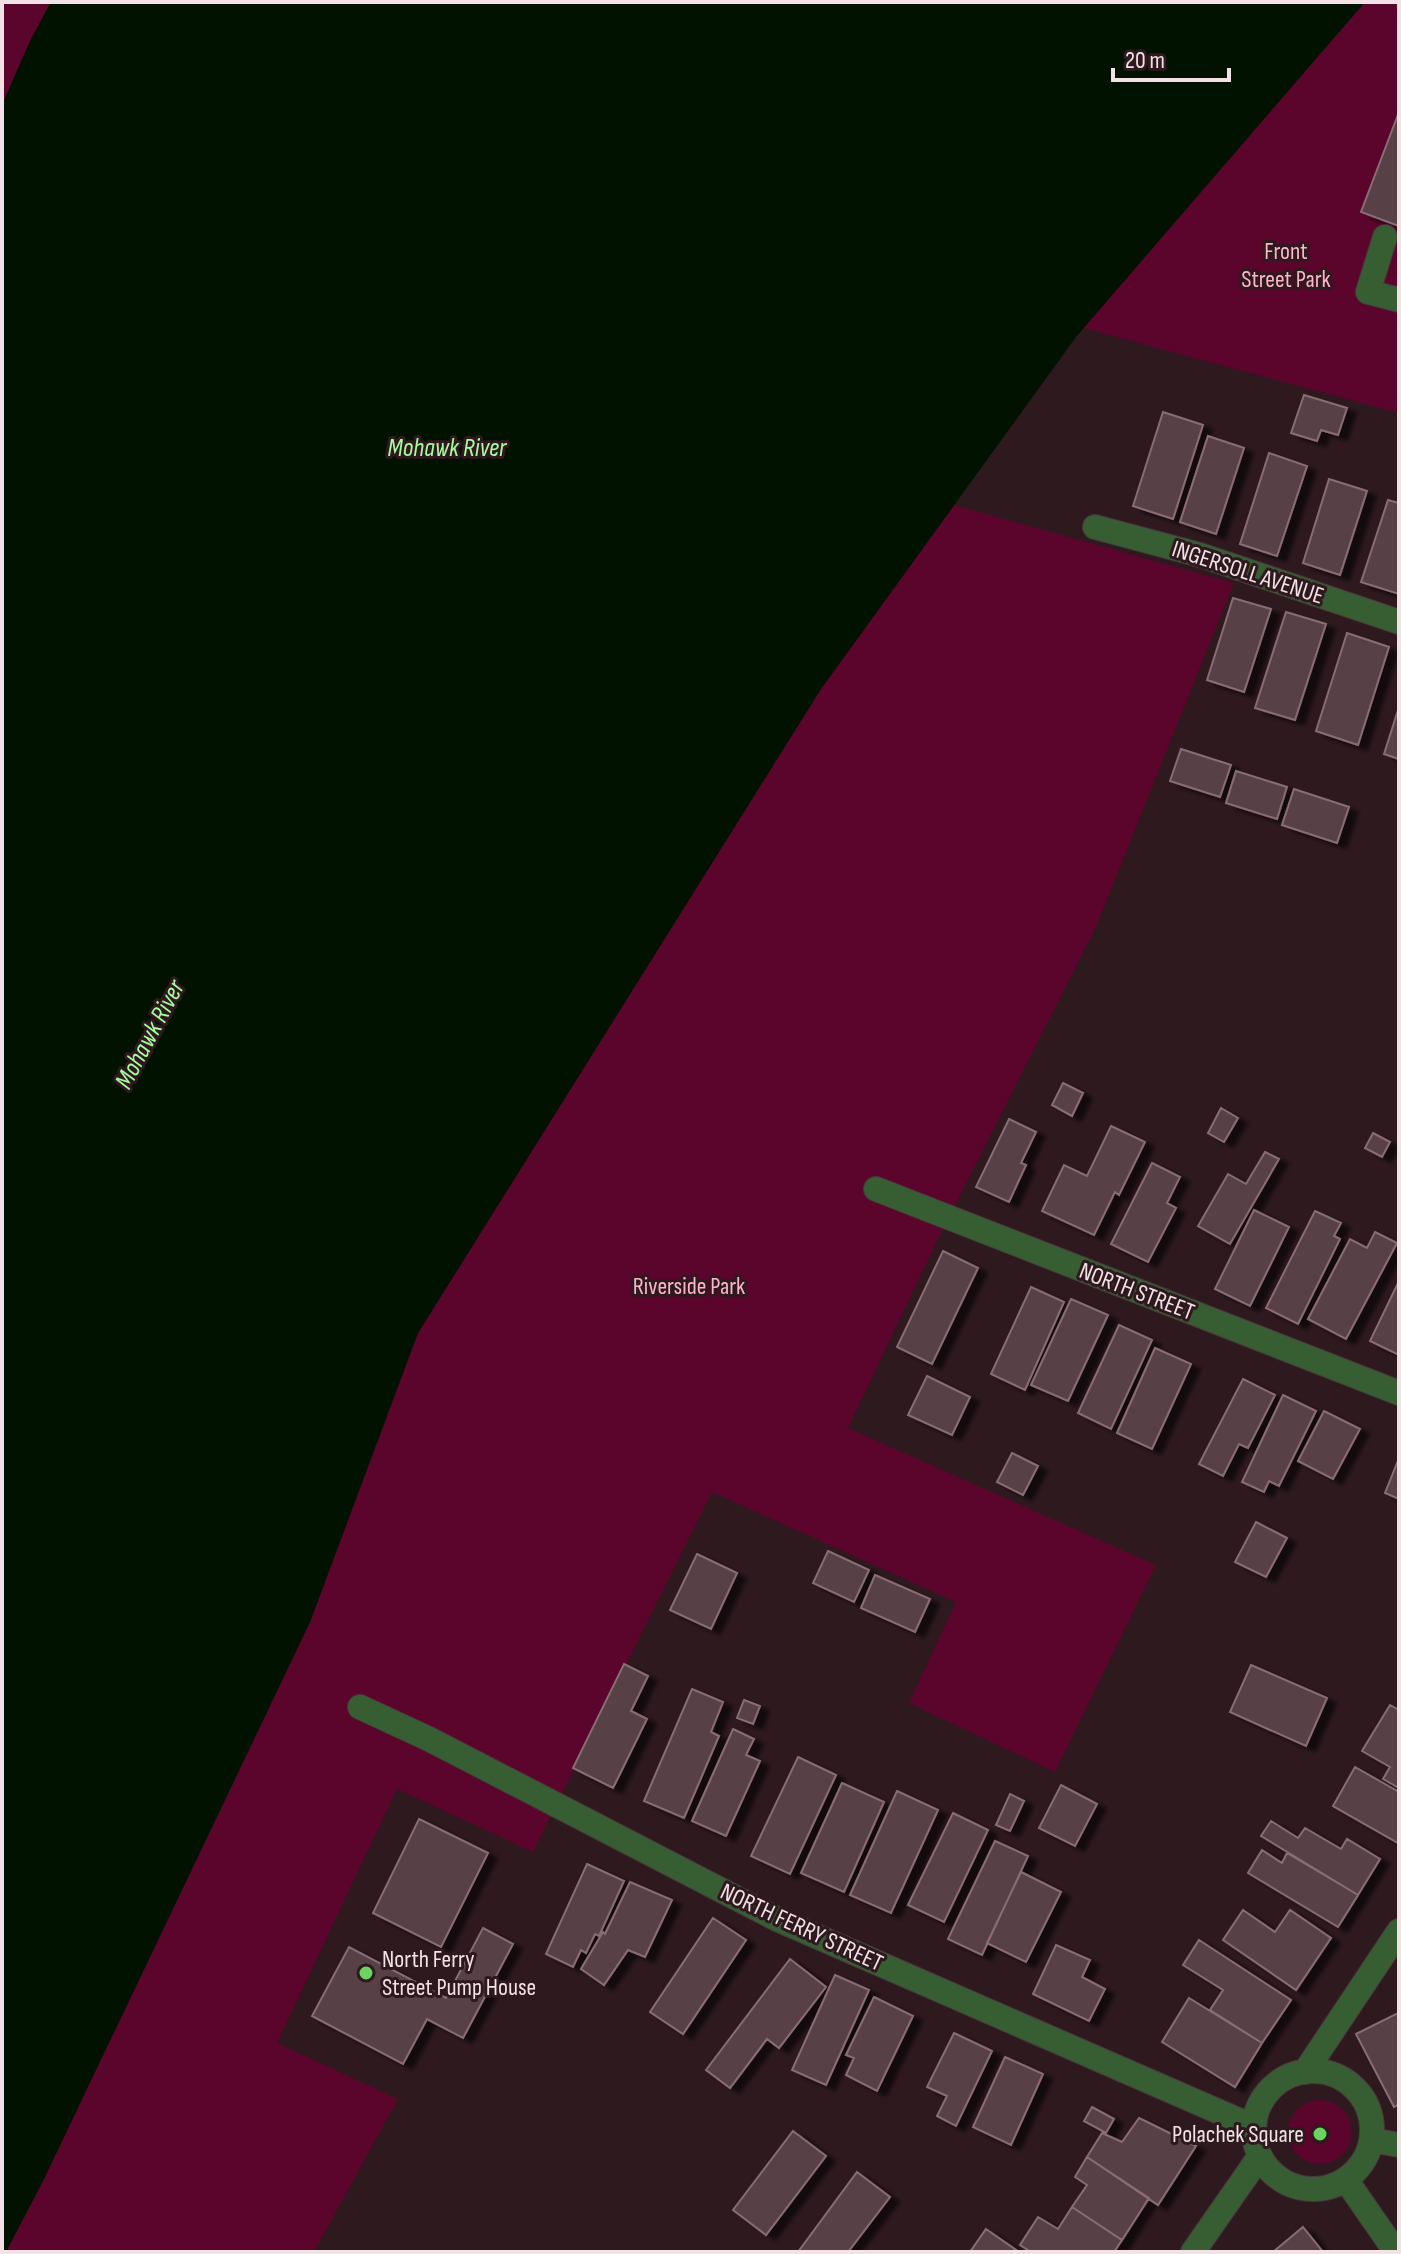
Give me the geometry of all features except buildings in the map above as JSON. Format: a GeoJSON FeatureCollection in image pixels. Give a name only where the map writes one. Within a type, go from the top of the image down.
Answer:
{"type":"FeatureCollection","features":[{"type":"Feature","properties":{"kind":"street"},"geometry":{"type":"LineString","coordinates":[[1385,237],[1368,292],[1399,300]]}},
{"type":"Feature","properties":{"kind":"street","name":"INGERSOLL AVENUE"},"geometry":{"type":"LineString","coordinates":[[1095,527],[1200,555],[1399,622]]}},
{"type":"Feature","properties":{"kind":"street","name":"NORTH STREET"},"geometry":{"type":"LineString","coordinates":[[876,1189],[1399,1393]]}},
{"type":"Feature","properties":{"kind":"street","name":"NORTH FERRY STREET"},"geometry":{"type":"LineString","coordinates":[[360,1707],[429,1739],[777,1919],[1254,2127]]}},
{"type":"Feature","properties":{"kind":"street"},"geometry":{"type":"LineString","coordinates":[[1305,2072],[1399,1931]]}},
{"type":"Feature","properties":{"kind":"street"},"geometry":{"type":"LineString","coordinates":[[1305,2072],[1324,2072],[1341,2078],[1356,2089],[1372,2121],[1372,2140],[1359,2169],[1346,2180],[1328,2188],[1308,2190],[1288,2184],[1272,2173],[1255,2142],[1254,2127],[1259,2107],[1270,2090],[1286,2078],[1305,2072]]}},
{"type":"Feature","properties":{"kind":"street"},"geometry":{"type":"LineString","coordinates":[[1372,2140],[1399,2145]]}},
{"type":"Feature","properties":{"kind":"street"},"geometry":{"type":"LineString","coordinates":[[1193,2252],[1260,2156]]}},
{"type":"Feature","properties":{"kind":"street"},"geometry":{"type":"LineString","coordinates":[[1346,2180],[1396,2252]]}},
{"type":"Feature","properties":{"kind":"green space"},"geometry":{"type":"Polygon","coordinates":[[[2,2],[51,2],[2,105],[2,2]]]}},
{"type":"Feature","properties":{"kind":"green space","name":"Front Street Park"},"geometry":{"type":"Polygon","coordinates":[[[1365,2],[1399,2],[1399,413],[1083,328],[1365,2]]]}},
{"type":"Feature","properties":{"kind":"green space","name":"Riverside Park"},"geometry":{"type":"Polygon","coordinates":[[[954,505],[1234,583],[1096,927],[937,1241],[848,1428],[1156,1565],[1055,1772],[909,1703],[956,1602],[712,1492],[533,1852],[397,1789],[277,2043],[398,2099],[314,2252],[6,2252],[43,2181],[310,1622],[418,1333],[821,689],[954,505]]]}},
{"type":"Feature","properties":{"kind":"green space","name":"Polachek Square"},"geometry":{"type":"Polygon","coordinates":[[[1320,2100],[1338,2106],[1346,2114],[1352,2132],[1346,2150],[1338,2158],[1320,2164],[1302,2158],[1294,2150],[1288,2132],[1294,2114],[1302,2106],[1320,2100]]]}},
{"type":"Feature","properties":{"kind":"water","name":"Mohawk River"},"geometry":{"type":"Polygon","coordinates":[[[51,2],[1365,2],[1076,337],[821,689],[418,1333],[310,1622],[43,2181],[6,2252],[2,2252],[2,105],[51,2]]]}},
{"type":"Feature","properties":{"kind":"place","name":"North Ferry Street Pump House"},"geometry":{"type":"Point","coordinates":[366,1973]}},
{"type":"Feature","properties":{"kind":"place","name":"Polachek Square"},"geometry":{"type":"Point","coordinates":[1320,2134]}}]}
